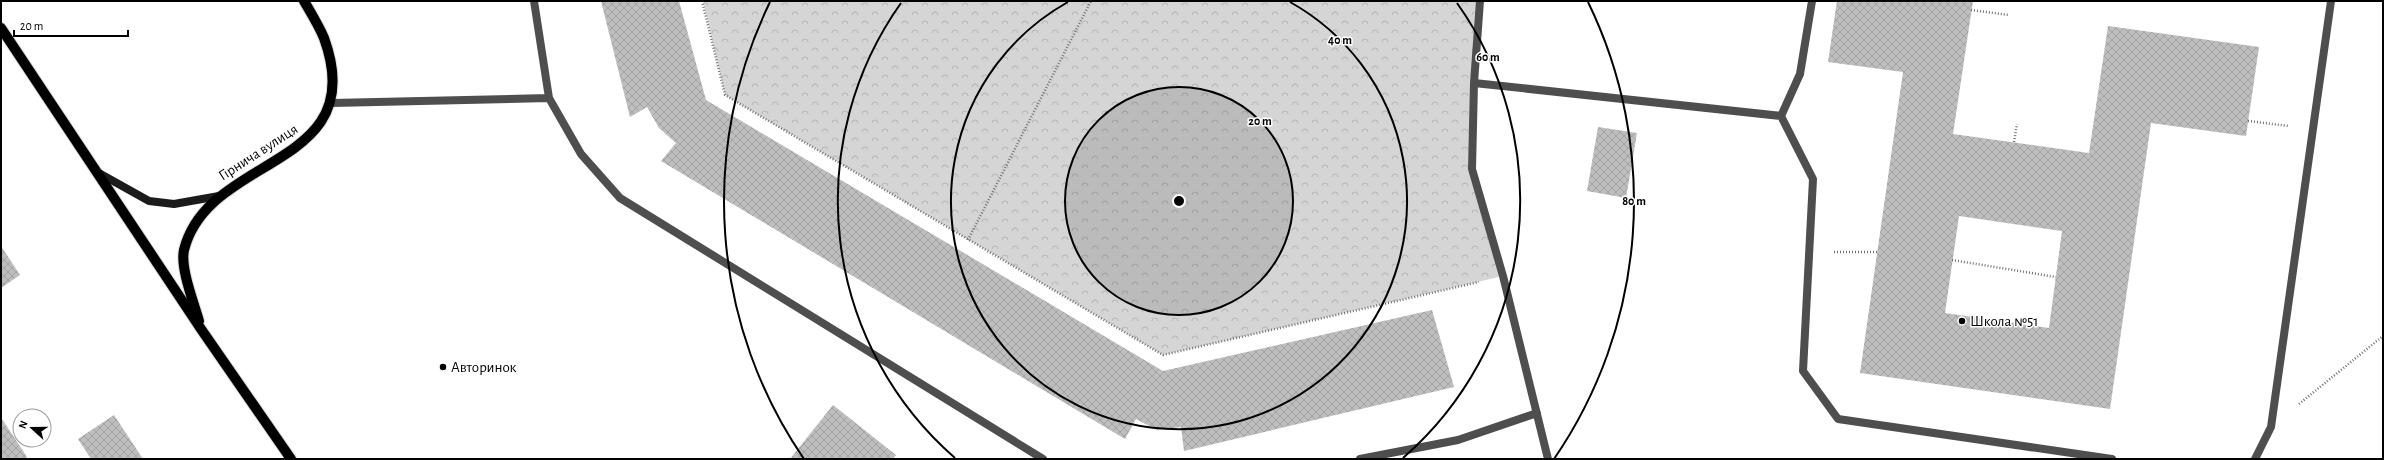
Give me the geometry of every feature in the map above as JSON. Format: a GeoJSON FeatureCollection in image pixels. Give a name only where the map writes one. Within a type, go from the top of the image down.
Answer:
{"type":"FeatureCollection","features":[{"type":"Feature","properties":{"kind":"main road"},"geometry":{"type":"LineString","coordinates":[[304,1],[324,37],[333,67],[332,102]]}},
{"type":"Feature","properties":{"kind":"main road","name":"Гірнича вулиця"},"geometry":{"type":"LineString","coordinates":[[1,28],[201,329],[291,459]]}},
{"type":"Feature","properties":{"kind":"main road","name":"Гірнича вулиця"},"geometry":{"type":"LineString","coordinates":[[201,329],[186,271],[184,252],[193,225],[219,196],[308,139],[332,102]]}},
{"type":"Feature","properties":{"kind":"main road","name":"Гірнича вулиця"},"geometry":{"type":"LineString","coordinates":[[96,171],[148,201],[174,204],[219,196]]}},
{"type":"Feature","properties":{"kind":"lane"},"geometry":{"type":"LineString","coordinates":[[534,1],[549,98],[581,154],[620,198],[1043,459]]}},
{"type":"Feature","properties":{"kind":"lane"},"geometry":{"type":"LineString","coordinates":[[1480,1],[1474,83],[1472,170],[1503,276],[1548,459]]}},
{"type":"Feature","properties":{"kind":"lane"},"geometry":{"type":"LineString","coordinates":[[1781,116],[1800,74],[1812,1]]}},
{"type":"Feature","properties":{"kind":"lane"},"geometry":{"type":"LineString","coordinates":[[2255,459],[2271,427],[2331,1]]}},
{"type":"Feature","properties":{"kind":"lane"},"geometry":{"type":"LineString","coordinates":[[1474,83],[1781,116]]}},
{"type":"Feature","properties":{"kind":"lane"},"geometry":{"type":"LineString","coordinates":[[332,102],[549,98]]}},
{"type":"Feature","properties":{"kind":"lane"},"geometry":{"type":"LineString","coordinates":[[1781,116],[1812,179],[1803,370],[1838,418],[2112,459]]}},
{"type":"Feature","properties":{"kind":"lane"},"geometry":{"type":"LineString","coordinates":[[1360,459],[1458,440],[1537,413]]}},
{"type":"Feature","properties":{"kind":"path"},"geometry":{"type":"LineString","coordinates":[[702,1],[725,95],[1163,355],[1503,276]]}},
{"type":"Feature","properties":{"kind":"path"},"geometry":{"type":"LineString","coordinates":[[968,240],[1091,1]]}},
{"type":"Feature","properties":{"kind":"path"},"geometry":{"type":"LineString","coordinates":[[1971,10],[2009,15]]}},
{"type":"Feature","properties":{"kind":"path"},"geometry":{"type":"LineString","coordinates":[[2248,121],[2313,129]]}},
{"type":"Feature","properties":{"kind":"path"},"geometry":{"type":"LineString","coordinates":[[2014,142],[2017,124]]}},
{"type":"Feature","properties":{"kind":"path"},"geometry":{"type":"LineString","coordinates":[[1809,253],[1877,252]]}},
{"type":"Feature","properties":{"kind":"path"},"geometry":{"type":"LineString","coordinates":[[1952,260],[2056,277]]}},
{"type":"Feature","properties":{"kind":"path"},"geometry":{"type":"LineString","coordinates":[[2271,427],[2383,336]]}},
{"type":"Feature","properties":{"kind":"green space"},"geometry":{"type":"Polygon","coordinates":[[[703,1],[1480,1],[1472,169],[1503,276],[1163,355],[725,95],[703,1]]]}},
{"type":"Feature","properties":{"kind":"building"},"geometry":{"type":"Polygon","coordinates":[[[601,1],[679,1],[706,100],[1163,371],[1432,310],[1454,387],[1184,451],[1181,427],[1157,430],[1136,419],[1125,439],[661,161],[676,143],[659,128],[647,107],[630,117],[601,1]]]}},
{"type":"Feature","properties":{"kind":"building"},"geometry":{"type":"Polygon","coordinates":[[[1837,1],[1973,1],[1953,134],[2089,153],[2108,26],[2259,47],[2246,136],[2151,123],[2110,409],[1860,373],[1903,72],[1828,62],[1837,1]],[[1959,216],[1945,313],[2049,328],[2062,231],[1959,216]]]}},
{"type":"Feature","properties":{"kind":"building"},"geometry":{"type":"Polygon","coordinates":[[[1598,127],[1637,133],[1626,198],[1587,191],[1598,127]]]}},
{"type":"Feature","properties":{"kind":"building"},"geometry":{"type":"Polygon","coordinates":[[[1,246],[20,275],[1,288],[1,246]]]}},
{"type":"Feature","properties":{"kind":"building"},"geometry":{"type":"Polygon","coordinates":[[[833,405],[896,455],[893,459],[790,459],[833,405]]]}},
{"type":"Feature","properties":{"kind":"building"},"geometry":{"type":"Polygon","coordinates":[[[114,415],[143,459],[91,459],[78,439],[114,415]]]}},
{"type":"Feature","properties":{"kind":"building"},"geometry":{"type":"Polygon","coordinates":[[[2,419],[12,434],[12,448],[21,448],[27,457],[24,459],[1,459],[2,419]]]}},
{"type":"Feature","properties":{"kind":"place","name":"Школа №51"},"geometry":{"type":"Point","coordinates":[1962,321]}},
{"type":"Feature","properties":{"kind":"place","name":"Авторинок"},"geometry":{"type":"Point","coordinates":[443,367]}}]}
